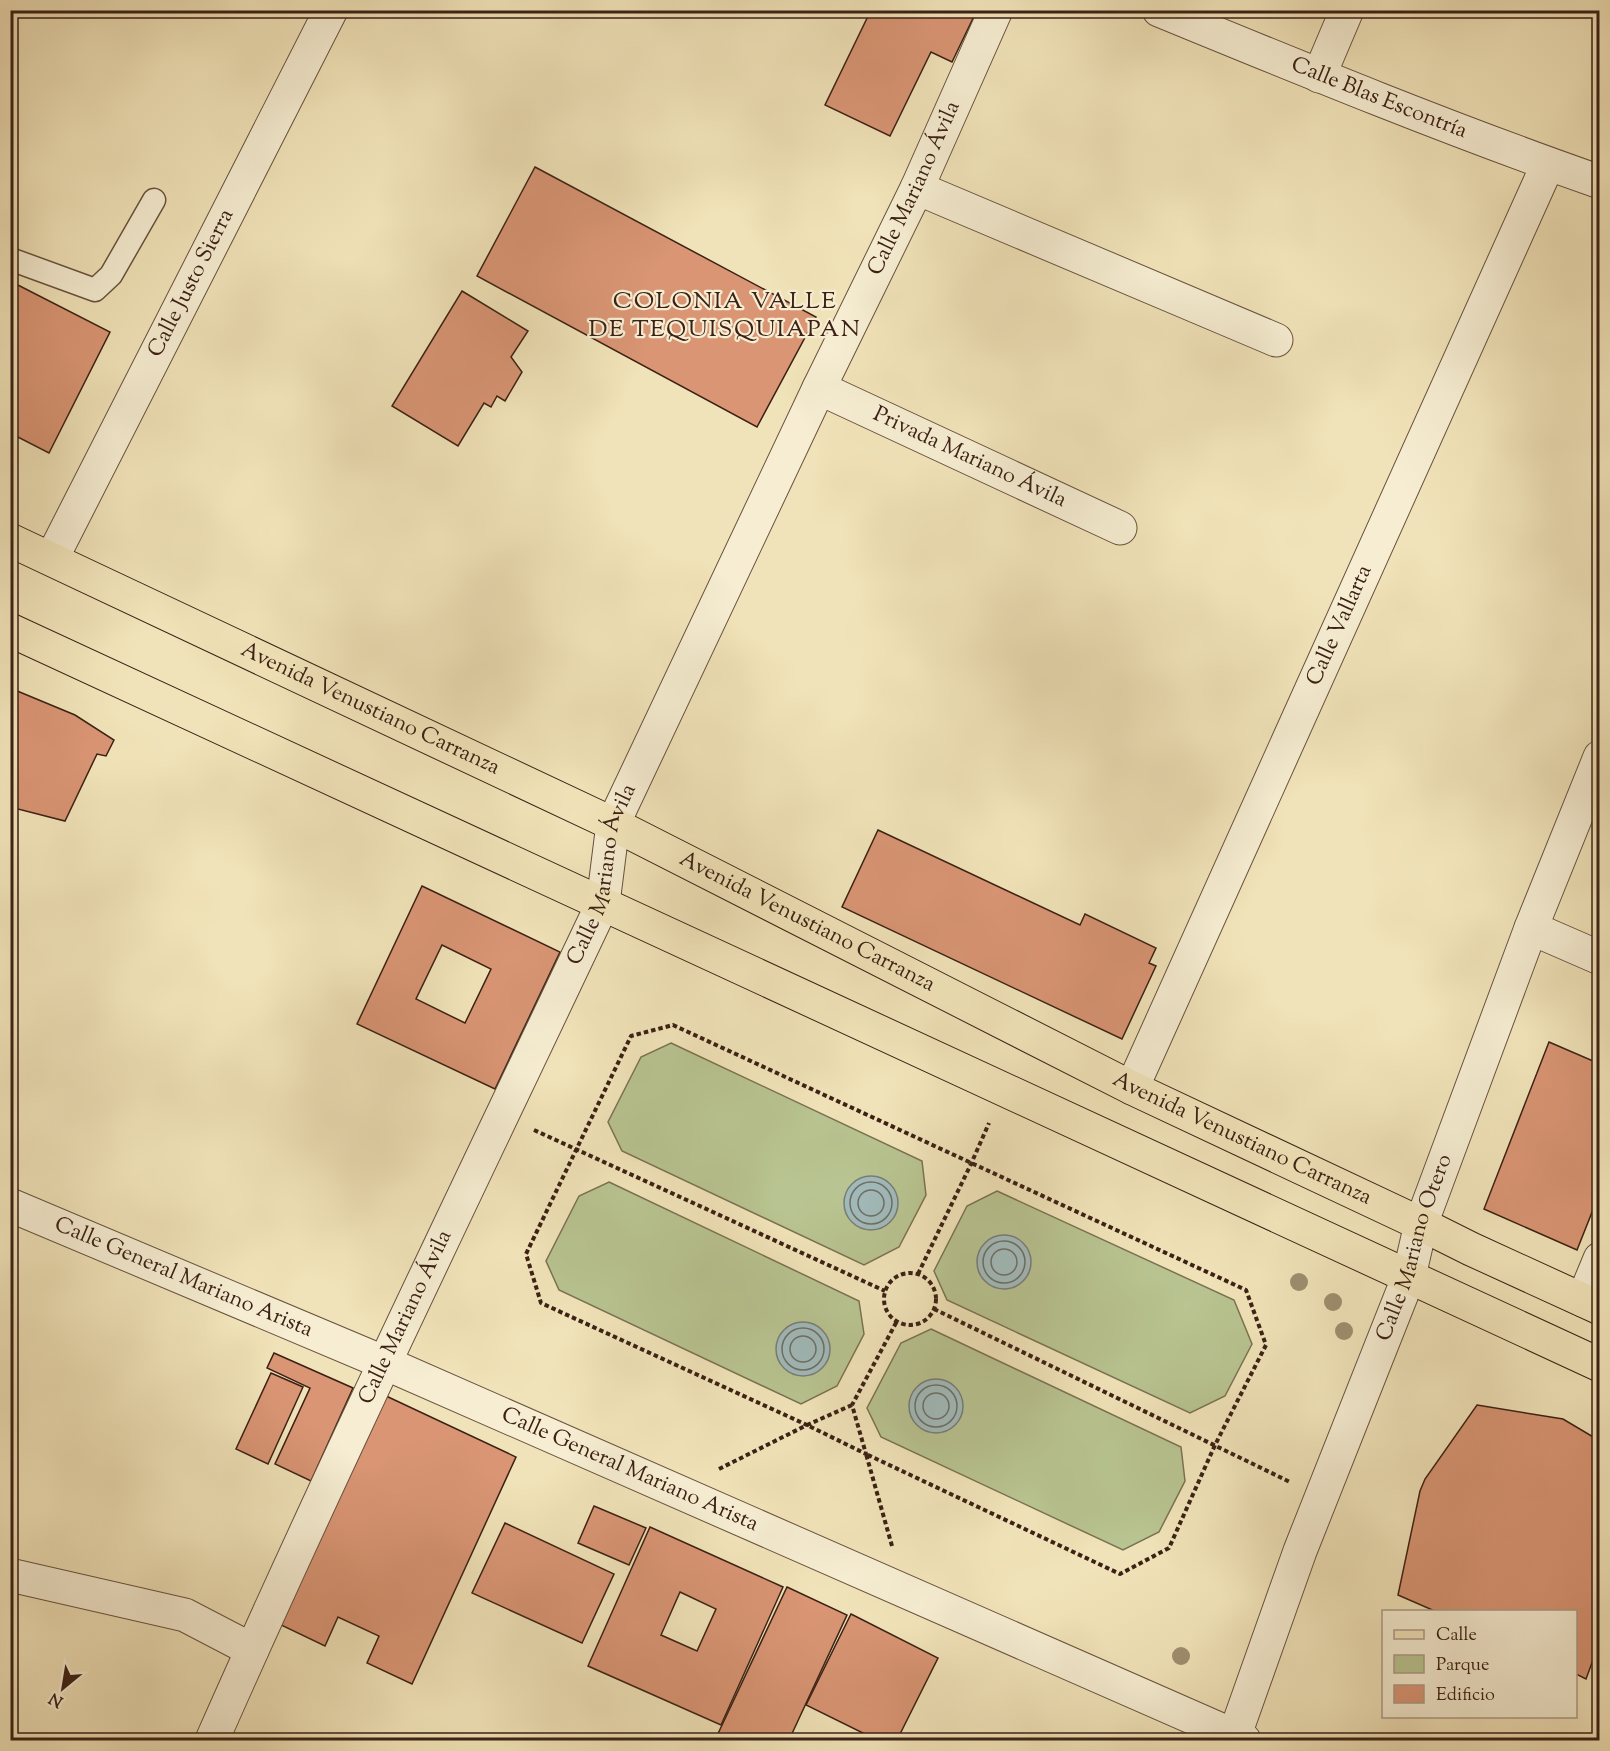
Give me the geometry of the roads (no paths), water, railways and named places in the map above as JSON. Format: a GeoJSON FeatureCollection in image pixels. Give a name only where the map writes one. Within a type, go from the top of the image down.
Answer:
{"type":"FeatureCollection","features":[{"type":"Feature","properties":{"kind":"main road","name":"Avenida Venustiano Carranza"},"geometry":{"type":"LineString","coordinates":[[10,540],[613,824],[1132,1088],[1422,1224],[1471,1250],[1591,1304]]}},
{"type":"Feature","properties":{"kind":"main road"},"geometry":{"type":"LineString","coordinates":[[10,630],[1599,1365]]}},
{"type":"Feature","properties":{"kind":"street","name":"Calle Justo Sierra"},"geometry":{"type":"LineString","coordinates":[[52,558],[331,10]]}},
{"type":"Feature","properties":{"kind":"street","name":"Calle Mariano Ávila"},"geometry":{"type":"LineString","coordinates":[[212,1740],[385,1363],[603,903],[613,824],[819,388],[918,188],[996,10]]}},
{"type":"Feature","properties":{"kind":"street","name":"Calle Blas Escontría"},"geometry":{"type":"LineString","coordinates":[[1159,10],[1319,76],[1599,182]]}},
{"type":"Feature","properties":{"kind":"street"},"geometry":{"type":"LineString","coordinates":[[1319,76],[1347,10]]}},
{"type":"Feature","properties":{"kind":"street","name":"Calle Vallarta"},"geometry":{"type":"LineString","coordinates":[[1132,1088],[1548,164]]}},
{"type":"Feature","properties":{"kind":"street"},"geometry":{"type":"LineString","coordinates":[[918,188],[1276,340]]}},
{"type":"Feature","properties":{"kind":"street","name":"Privada Mariano Ávila"},"geometry":{"type":"LineString","coordinates":[[819,388],[1120,528]]}},
{"type":"Feature","properties":{"kind":"street","name":"Calle Mariano Otero"},"geometry":{"type":"LineString","coordinates":[[1237,1739],[1300,1551],[1409,1276],[1422,1224],[1531,928],[1599,757]]}},
{"type":"Feature","properties":{"kind":"street"},"geometry":{"type":"LineString","coordinates":[[1531,928],[1599,958]]}},
{"type":"Feature","properties":{"kind":"street","name":"Calle General Mariano Arista"},"geometry":{"type":"LineString","coordinates":[[10,1205],[385,1363],[1237,1739]]}},
{"type":"Feature","properties":{"kind":"street"},"geometry":{"type":"LineString","coordinates":[[1591,1304],[1599,1259]]}},
{"type":"Feature","properties":{"kind":"street"},"geometry":{"type":"LineString","coordinates":[[10,1575],[185,1615],[252,1650]]}},
{"type":"Feature","properties":{"kind":"lane"},"geometry":{"type":"LineString","coordinates":[[10,259],[96,290],[111,275],[154,200]]}},
{"type":"Feature","properties":{"kind":"water"},"geometry":{"type":"Polygon","coordinates":[[[871,1176],[881,1178],[890,1184],[896,1193],[898,1203],[896,1213],[890,1222],[881,1228],[871,1230],[861,1228],[852,1222],[846,1213],[844,1203],[846,1193],[852,1184],[861,1178],[871,1176]]]}},
{"type":"Feature","properties":{"kind":"water"},"geometry":{"type":"Polygon","coordinates":[[[1004,1235],[1014,1237],[1023,1243],[1029,1252],[1031,1262],[1029,1272],[1023,1281],[1014,1287],[1004,1289],[994,1287],[985,1281],[979,1272],[977,1262],[979,1252],[985,1243],[994,1237],[1004,1235]]]}},
{"type":"Feature","properties":{"kind":"water"},"geometry":{"type":"Polygon","coordinates":[[[803,1322],[813,1324],[822,1330],[828,1339],[830,1349],[828,1359],[822,1368],[813,1374],[803,1376],[793,1374],[784,1368],[778,1359],[776,1349],[778,1339],[784,1330],[793,1324],[803,1322]]]}},
{"type":"Feature","properties":{"kind":"water"},"geometry":{"type":"Polygon","coordinates":[[[936,1379],[946,1381],[955,1387],[961,1396],[963,1406],[961,1416],[955,1425],[946,1431],[936,1433],[926,1431],[917,1425],[911,1416],[909,1406],[911,1396],[917,1387],[926,1381],[936,1379]]]}},
{"type":"Feature","properties":{"kind":"district","name":"COLONIA VALLE DE TEQUISQUIAPAN"},"geometry":{"type":"Point","coordinates":[725,316]}}]}
